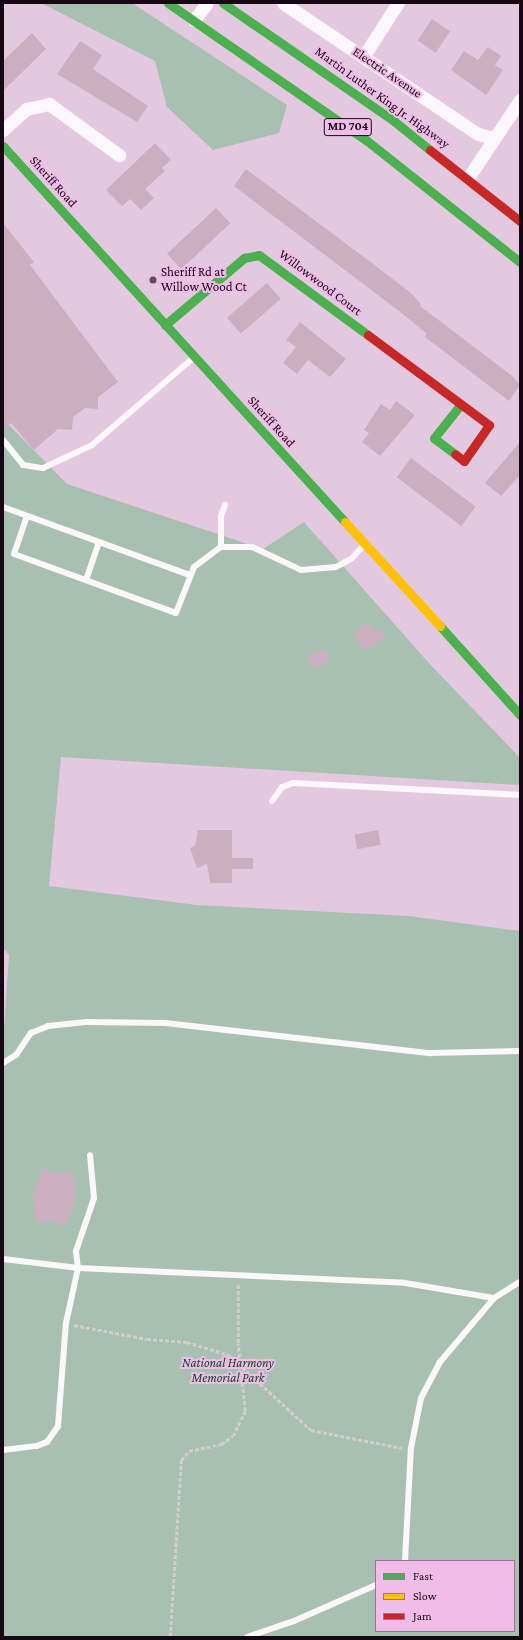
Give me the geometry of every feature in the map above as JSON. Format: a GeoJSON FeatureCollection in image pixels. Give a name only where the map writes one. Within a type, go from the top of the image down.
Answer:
{"type":"FeatureCollection","features":[{"type":"Feature","properties":{"kind":"main road","name":"MD 704"},"geometry":{"type":"LineString","coordinates":[[168,3],[410,172],[520,262]]}},
{"type":"Feature","properties":{"kind":"main road","name":"Martin Luther King Jr. Highway"},"geometry":{"type":"LineString","coordinates":[[223,3],[394,121],[468,178],[520,221]]}},
{"type":"Feature","properties":{"kind":"main road","name":"Sheriff Road"},"geometry":{"type":"LineString","coordinates":[[3,146],[364,546],[520,715]]}},
{"type":"Feature","properties":{"kind":"main road","name":"Willowwood Court"},"geometry":{"type":"LineString","coordinates":[[165,325],[244,258],[259,255],[461,404],[489,425],[464,461],[434,438],[461,404]]}},
{"type":"Feature","properties":{"kind":"street"},"geometry":{"type":"LineString","coordinates":[[194,20],[207,3]]}},
{"type":"Feature","properties":{"kind":"street","name":"Electric Avenue"},"geometry":{"type":"LineString","coordinates":[[282,3],[478,134],[494,138]]}},
{"type":"Feature","properties":{"kind":"street"},"geometry":{"type":"LineString","coordinates":[[363,56],[398,3]]}},
{"type":"Feature","properties":{"kind":"street"},"geometry":{"type":"LineString","coordinates":[[468,178],[520,100]]}},
{"type":"Feature","properties":{"kind":"street"},"geometry":{"type":"LineString","coordinates":[[3,130],[26,110],[49,104],[119,155]]}},
{"type":"Feature","properties":{"kind":"lane"},"geometry":{"type":"LineString","coordinates":[[3,440],[23,465],[43,468],[92,445],[194,358]]}},
{"type":"Feature","properties":{"kind":"lane"},"geometry":{"type":"LineString","coordinates":[[221,547],[222,516],[226,505]]}},
{"type":"Feature","properties":{"kind":"lane"},"geometry":{"type":"LineString","coordinates":[[3,507],[190,575]]}},
{"type":"Feature","properties":{"kind":"lane"},"geometry":{"type":"LineString","coordinates":[[27,516],[14,554],[176,613],[194,566],[221,547],[252,547],[301,570],[336,567],[352,558],[364,546]]}},
{"type":"Feature","properties":{"kind":"lane"},"geometry":{"type":"LineString","coordinates":[[86,580],[99,542]]}},
{"type":"Feature","properties":{"kind":"lane"},"geometry":{"type":"LineString","coordinates":[[272,801],[282,786],[293,783],[520,796]]}},
{"type":"Feature","properties":{"kind":"lane"},"geometry":{"type":"LineString","coordinates":[[3,1063],[16,1056],[32,1033],[48,1026],[86,1022],[165,1022],[430,1053],[520,1051]]}},
{"type":"Feature","properties":{"kind":"lane"},"geometry":{"type":"LineString","coordinates":[[3,1450],[37,1446],[54,1435],[58,1426],[66,1322],[78,1268],[76,1252],[94,1198],[90,1155]]}},
{"type":"Feature","properties":{"kind":"lane"},"geometry":{"type":"LineString","coordinates":[[3,1260],[78,1268],[405,1283],[494,1298]]}},
{"type":"Feature","properties":{"kind":"lane"},"geometry":{"type":"LineString","coordinates":[[405,1560],[411,1448],[415,1419],[429,1379],[460,1336],[494,1298],[520,1282]]}},
{"type":"Feature","properties":{"kind":"lane"},"geometry":{"type":"LineString","coordinates":[[247,1637],[375,1585]]}},
{"type":"Feature","properties":{"kind":"path"},"geometry":{"type":"LineString","coordinates":[[170,1637],[181,1460],[189,1451],[221,1444],[233,1436],[245,1411],[237,1309],[239,1276]]}},
{"type":"Feature","properties":{"kind":"path"},"geometry":{"type":"LineString","coordinates":[[66,1322],[140,1337],[187,1342],[229,1355],[240,1361],[311,1430],[362,1442],[411,1448]]}},
{"type":"Feature","properties":{"kind":"green space"},"geometry":{"type":"Polygon","coordinates":[[[41,3],[132,3],[287,105],[279,133],[213,150],[167,107],[155,61],[41,3]]]}},
{"type":"Feature","properties":{"kind":"green space","name":"National Harmony Memorial Park"},"geometry":{"type":"Polygon","coordinates":[[[3,419],[67,484],[263,549],[304,522],[428,662],[520,758],[520,785],[61,757],[49,886],[197,905],[409,916],[520,931],[520,1637],[3,1637],[3,1044],[9,955],[3,948],[3,419]]]}},
{"type":"Feature","properties":{"kind":"building"},"geometry":{"type":"Polygon","coordinates":[[[432,19],[450,31],[436,53],[417,41],[432,19]]]}},
{"type":"Feature","properties":{"kind":"building"},"geometry":{"type":"Polygon","coordinates":[[[32,33],[46,49],[3,91],[3,61],[32,33]]]}},
{"type":"Feature","properties":{"kind":"building"},"geometry":{"type":"Polygon","coordinates":[[[80,41],[102,55],[93,69],[148,106],[137,122],[57,74],[80,41]]]}},
{"type":"Feature","properties":{"kind":"building"},"geometry":{"type":"Polygon","coordinates":[[[488,47],[501,56],[495,65],[503,70],[486,95],[451,70],[464,51],[478,60],[488,47]]]}},
{"type":"Feature","properties":{"kind":"building"},"geometry":{"type":"Polygon","coordinates":[[[155,143],[171,160],[162,168],[165,171],[145,189],[154,198],[141,210],[130,199],[122,206],[106,190],[155,143]]]}},
{"type":"Feature","properties":{"kind":"building"},"geometry":{"type":"Polygon","coordinates":[[[246,169],[412,294],[421,304],[420,306],[511,375],[520,385],[509,401],[425,337],[426,333],[399,311],[234,186],[246,169]]]}},
{"type":"Feature","properties":{"kind":"building"},"geometry":{"type":"Polygon","coordinates":[[[216,208],[230,223],[181,269],[167,254],[216,208]]]}},
{"type":"Feature","properties":{"kind":"building"},"geometry":{"type":"Polygon","coordinates":[[[3,223],[34,262],[30,265],[118,382],[98,397],[98,409],[85,408],[73,417],[72,430],[58,429],[34,450],[11,423],[3,429],[3,223]]]}},
{"type":"Feature","properties":{"kind":"building"},"geometry":{"type":"Polygon","coordinates":[[[267,283],[281,299],[241,334],[227,318],[267,283]]]}},
{"type":"Feature","properties":{"kind":"building"},"geometry":{"type":"Polygon","coordinates":[[[300,322],[346,359],[330,377],[308,360],[297,374],[283,363],[296,347],[286,340],[300,322]]]}},
{"type":"Feature","properties":{"kind":"building"},"geometry":{"type":"Polygon","coordinates":[[[396,401],[415,415],[380,456],[362,442],[369,433],[364,430],[381,404],[390,410],[396,401]]]}},
{"type":"Feature","properties":{"kind":"building"},"geometry":{"type":"Polygon","coordinates":[[[520,442],[520,475],[501,496],[485,483],[520,442]]]}},
{"type":"Feature","properties":{"kind":"building"},"geometry":{"type":"Polygon","coordinates":[[[411,458],[476,507],[461,526],[397,477],[411,458]]]}},
{"type":"Feature","properties":{"kind":"building"},"geometry":{"type":"Polygon","coordinates":[[[369,623],[374,632],[380,628],[386,638],[364,651],[353,632],[369,623]]]}},
{"type":"Feature","properties":{"kind":"building"},"geometry":{"type":"Polygon","coordinates":[[[327,650],[330,662],[313,668],[307,654],[327,650]]]}},
{"type":"Feature","properties":{"kind":"building"},"geometry":{"type":"Polygon","coordinates":[[[198,830],[232,830],[232,858],[253,858],[253,869],[232,869],[232,883],[210,883],[207,864],[197,868],[190,848],[195,846],[198,830]]]}},
{"type":"Feature","properties":{"kind":"building"},"geometry":{"type":"Polygon","coordinates":[[[378,830],[381,845],[357,849],[354,835],[378,830]]]}},
{"type":"Feature","properties":{"kind":"building"},"geometry":{"type":"Polygon","coordinates":[[[43,1168],[57,1173],[73,1172],[76,1199],[66,1226],[51,1221],[36,1222],[33,1193],[43,1168]]]}},
{"type":"Feature","properties":{"kind":"traffic: fast"},"geometry":{"type":"LineString","coordinates":[[168,3],[366,140],[520,262]]}},
{"type":"Feature","properties":{"kind":"traffic: fast"},"geometry":{"type":"LineString","coordinates":[[223,3],[394,121],[430,150]]}},
{"type":"Feature","properties":{"kind":"traffic: fast"},"geometry":{"type":"LineString","coordinates":[[3,146],[345,522]]}},
{"type":"Feature","properties":{"kind":"traffic: fast"},"geometry":{"type":"LineString","coordinates":[[165,325],[244,258],[259,255],[368,335]]}},
{"type":"Feature","properties":{"kind":"traffic: fast"},"geometry":{"type":"LineString","coordinates":[[455,454],[434,438],[461,404]]}},
{"type":"Feature","properties":{"kind":"traffic: fast"},"geometry":{"type":"LineString","coordinates":[[440,626],[520,715]]}},
{"type":"Feature","properties":{"kind":"traffic: slow"},"geometry":{"type":"LineString","coordinates":[[345,522],[440,626]]}},
{"type":"Feature","properties":{"kind":"traffic: jam"},"geometry":{"type":"LineString","coordinates":[[430,150],[520,221]]}},
{"type":"Feature","properties":{"kind":"traffic: jam"},"geometry":{"type":"LineString","coordinates":[[368,335],[489,425],[464,461],[455,454]]}},
{"type":"Feature","properties":{"kind":"place","name":"Sheriff Rd at Willow Wood Ct"},"geometry":{"type":"Point","coordinates":[153,280]}}]}
